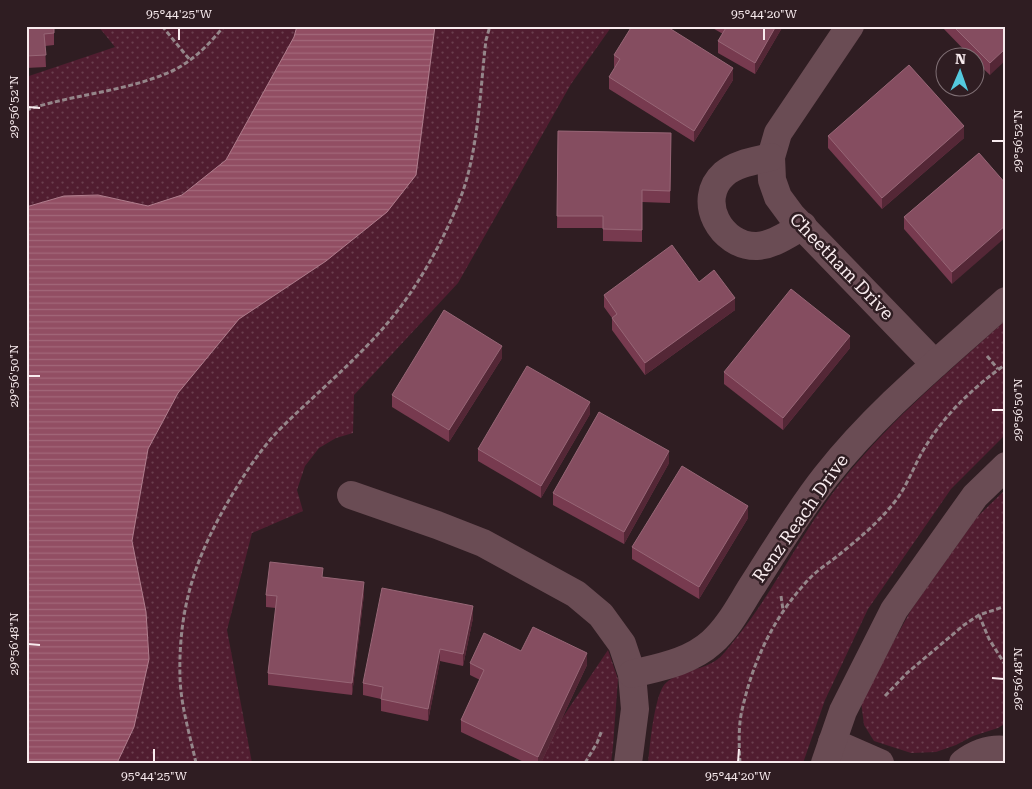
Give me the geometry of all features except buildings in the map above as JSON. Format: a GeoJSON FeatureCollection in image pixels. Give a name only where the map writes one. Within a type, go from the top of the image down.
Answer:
{"type":"FeatureCollection","features":[{"type":"Feature","properties":{"kind":"street"},"geometry":{"type":"LineString","coordinates":[[803,226],[775,242],[756,246],[738,243],[721,230],[714,217],[712,202],[714,189],[723,175],[741,164],[771,157],[778,133],[850,26]]}},
{"type":"Feature","properties":{"kind":"street","name":"Cheetham Drive"},"geometry":{"type":"LineString","coordinates":[[771,157],[772,180],[778,197],[803,226],[936,364]]}},
{"type":"Feature","properties":{"kind":"street","name":"Renz Reach Drive"},"geometry":{"type":"LineString","coordinates":[[632,674],[673,663],[698,653],[713,642],[728,625],[785,533],[826,476],[864,432],[899,397],[1006,301]]}},
{"type":"Feature","properties":{"kind":"street"},"geometry":{"type":"LineString","coordinates":[[880,763],[829,753],[843,712],[894,610],[975,496],[1006,466]]}},
{"type":"Feature","properties":{"kind":"street"},"geometry":{"type":"LineString","coordinates":[[351,495],[483,543],[576,594],[601,616],[622,644],[632,674],[635,709],[628,763]]}},
{"type":"Feature","properties":{"kind":"street"},"geometry":{"type":"LineString","coordinates":[[963,763],[974,755],[997,749],[1006,750]]}},
{"type":"Feature","properties":{"kind":"path"},"geometry":{"type":"LineString","coordinates":[[162,26],[190,60]]}},
{"type":"Feature","properties":{"kind":"path"},"geometry":{"type":"LineString","coordinates":[[26,110],[76,96],[129,85],[165,74],[190,60],[209,45],[224,26]]}},
{"type":"Feature","properties":{"kind":"path"},"geometry":{"type":"LineString","coordinates":[[196,763],[182,699],[180,678],[182,624],[188,590],[198,563],[215,523],[245,472],[262,448],[362,351],[386,325],[416,285],[443,237],[463,190],[472,154],[486,40],[490,26]]}},
{"type":"Feature","properties":{"kind":"path"},"geometry":{"type":"LineString","coordinates":[[740,763],[739,734],[742,707],[753,671],[770,630],[783,610],[812,576],[874,525],[904,489],[925,446],[945,418],[966,396],[1006,364]]}},
{"type":"Feature","properties":{"kind":"path"},"geometry":{"type":"LineString","coordinates":[[882,702],[886,694],[907,673],[964,625],[979,615],[1006,606]]}},
{"type":"Feature","properties":{"kind":"path"},"geometry":{"type":"LineString","coordinates":[[979,615],[989,639],[1006,666]]}},
{"type":"Feature","properties":{"kind":"path"},"geometry":{"type":"LineString","coordinates":[[585,763],[597,742],[603,726]]}},
{"type":"Feature","properties":{"kind":"shaded area"},"geometry":{"type":"Polygon","coordinates":[[[98,26],[297,26],[294,37],[226,160],[182,195],[148,206],[98,195],[64,196],[26,207],[26,77],[115,47],[98,26]]]}},
{"type":"Feature","properties":{"kind":"shaded area"},"geometry":{"type":"Polygon","coordinates":[[[297,26],[435,26],[416,175],[387,212],[326,261],[239,319],[178,393],[148,449],[132,541],[146,612],[149,659],[134,727],[117,763],[26,763],[26,207],[64,196],[98,195],[148,206],[182,195],[226,160],[294,37],[297,26]]]}},
{"type":"Feature","properties":{"kind":"shaded area"},"geometry":{"type":"Polygon","coordinates":[[[435,26],[612,26],[571,84],[458,283],[354,395],[353,433],[336,438],[319,448],[305,466],[297,490],[303,511],[252,533],[227,630],[252,763],[117,763],[134,727],[149,659],[146,612],[132,541],[148,449],[178,393],[239,319],[326,261],[416,175],[435,26]]]}},
{"type":"Feature","properties":{"kind":"shaded area"},"geometry":{"type":"Polygon","coordinates":[[[1006,320],[1006,434],[951,489],[868,609],[825,700],[803,763],[648,763],[655,711],[664,685],[675,677],[710,664],[722,655],[760,606],[819,512],[851,470],[914,403],[1006,320]]]}},
{"type":"Feature","properties":{"kind":"shaded area"},"geometry":{"type":"Polygon","coordinates":[[[1006,489],[1006,723],[998,728],[973,736],[956,745],[936,752],[911,753],[874,741],[864,725],[861,701],[911,610],[977,517],[1006,489]]]}},
{"type":"Feature","properties":{"kind":"shaded area"},"geometry":{"type":"Polygon","coordinates":[[[608,650],[618,679],[611,763],[532,763],[608,650]]]}}]}
